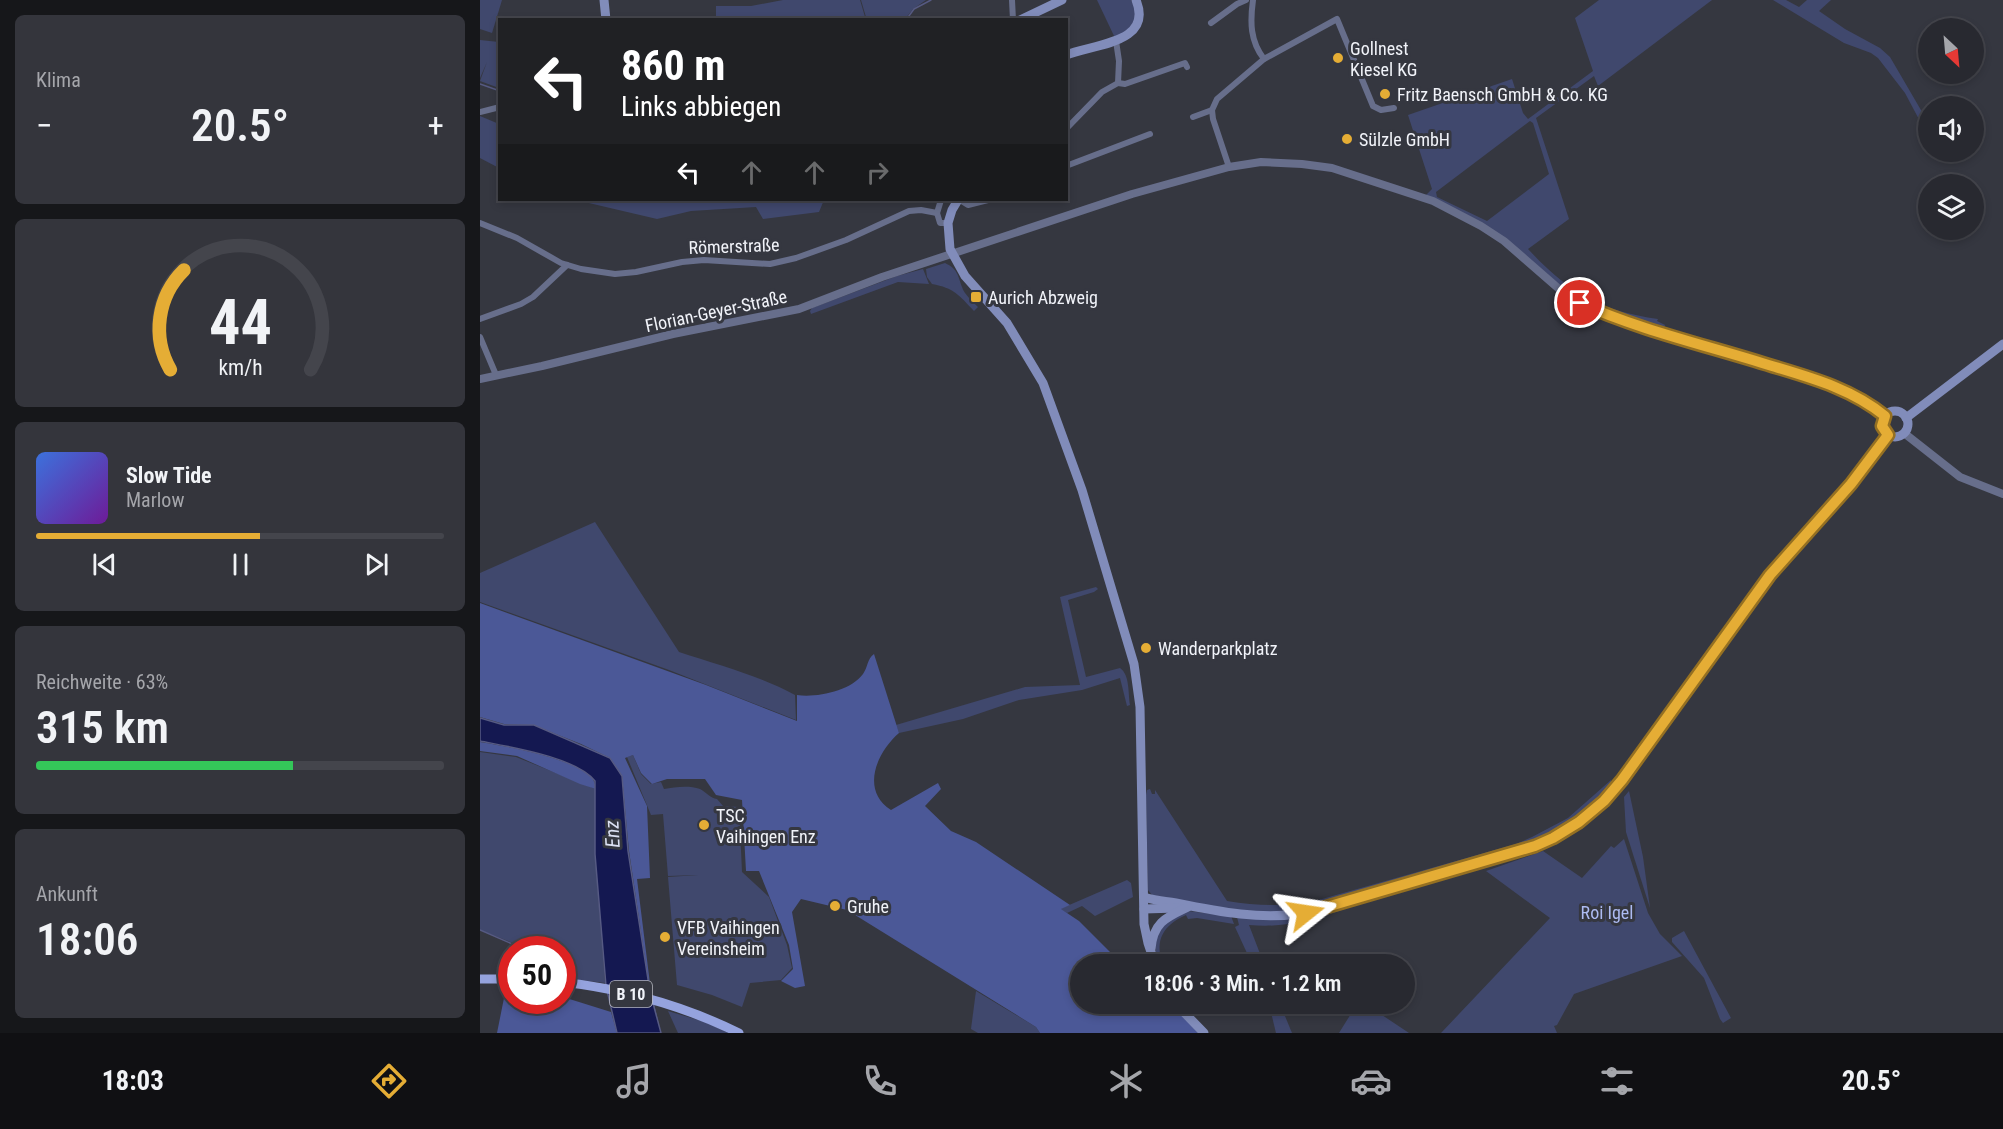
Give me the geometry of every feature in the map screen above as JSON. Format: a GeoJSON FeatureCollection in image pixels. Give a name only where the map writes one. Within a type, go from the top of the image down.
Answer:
{"type":"FeatureCollection","features":[{"type":"Feature","properties":{"kind":"main road"},"geometry":{"type":"LineString","coordinates":[[604,0],[606,18]]}},
{"type":"Feature","properties":{"kind":"main road"},"geometry":{"type":"LineString","coordinates":[[1024,18],[1062,0]]}},
{"type":"Feature","properties":{"kind":"main road"},"geometry":{"type":"LineString","coordinates":[[1068,54],[1116,41],[1131,32],[1138,21],[1139,11],[1136,0]]}},
{"type":"Feature","properties":{"kind":"main road"},"geometry":{"type":"LineString","coordinates":[[958,201],[952,210],[948,223],[948,239],[952,255],[965,276],[1007,323],[1043,383],[1082,490],[1128,643],[1140,693],[1144,924],[1151,954]]}},
{"type":"Feature","properties":{"kind":"main road"},"geometry":{"type":"LineString","coordinates":[[1906,418],[2003,344]]}},
{"type":"Feature","properties":{"kind":"main road"},"geometry":{"type":"LineString","coordinates":[[1894,411],[1901,413],[1906,418],[1907,426],[1904,433],[1898,436],[1888,435],[1882,426],[1885,416],[1894,411]]}},
{"type":"Feature","properties":{"kind":"main road"},"geometry":{"type":"LineString","coordinates":[[1144,897],[1188,907],[1254,916],[1288,916],[1306,913],[1513,854],[1553,838],[1579,822],[1604,801],[1622,780],[1770,575],[1851,484],[1888,435]]}},
{"type":"Feature","properties":{"kind":"main road"},"geometry":{"type":"LineString","coordinates":[[1144,909],[1188,907]]}},
{"type":"Feature","properties":{"kind":"main road"},"geometry":{"type":"LineString","coordinates":[[1151,954],[1153,937],[1160,924],[1168,916],[1188,907]]}},
{"type":"Feature","properties":{"kind":"main road"},"geometry":{"type":"LineString","coordinates":[[480,979],[498,979]]}},
{"type":"Feature","properties":{"kind":"main road","name":"B 10"},"geometry":{"type":"LineString","coordinates":[[576,984],[635,995],[677,1007],[739,1033]]}},
{"type":"Feature","properties":{"kind":"main road"},"geometry":{"type":"LineString","coordinates":[[1186,1014],[1204,1033]]}},
{"type":"Feature","properties":{"kind":"street"},"geometry":{"type":"LineString","coordinates":[[1012,0],[1013,18]]}},
{"type":"Feature","properties":{"kind":"street"},"geometry":{"type":"LineString","coordinates":[[1211,23],[1236,4],[1250,0],[1251,29],[1256,46],[1264,59]]}},
{"type":"Feature","properties":{"kind":"street"},"geometry":{"type":"LineString","coordinates":[[1193,117],[1212,110],[1223,93],[1264,59],[1337,19],[1373,106],[1380,110],[1394,108]]}},
{"type":"Feature","properties":{"kind":"street"},"geometry":{"type":"LineString","coordinates":[[1116,41],[1119,61],[1118,83]]}},
{"type":"Feature","properties":{"kind":"street"},"geometry":{"type":"LineString","coordinates":[[1068,127],[1102,92],[1118,83],[1125,84],[1185,63],[1187,67]]}},
{"type":"Feature","properties":{"kind":"street"},"geometry":{"type":"LineString","coordinates":[[480,112],[498,108]]}},
{"type":"Feature","properties":{"kind":"street"},"geometry":{"type":"LineString","coordinates":[[1212,110],[1229,167]]}},
{"type":"Feature","properties":{"kind":"street"},"geometry":{"type":"LineString","coordinates":[[1068,165],[1150,134]]}},
{"type":"Feature","properties":{"kind":"street","name":"Florian-Geyer-Straße"},"geometry":{"type":"LineString","coordinates":[[480,379],[673,334],[799,309],[882,277],[1110,201],[1229,167],[1267,162],[1318,166],[1406,191],[1446,207],[1504,241],[1555,288],[1580,303],[1615,317],[1842,389],[1885,416]]}},
{"type":"Feature","properties":{"kind":"street"},"geometry":{"type":"LineString","coordinates":[[941,201],[937,213],[940,222],[948,223]]}},
{"type":"Feature","properties":{"kind":"street"},"geometry":{"type":"LineString","coordinates":[[961,201],[968,205],[984,201]]}},
{"type":"Feature","properties":{"kind":"street","name":"Römerstraße"},"geometry":{"type":"LineString","coordinates":[[480,223],[517,238],[567,265],[615,274],[704,260],[770,264],[796,258],[837,243],[909,211],[921,210],[937,213]]}},
{"type":"Feature","properties":{"kind":"street"},"geometry":{"type":"LineString","coordinates":[[480,319],[533,297],[567,265]]}},
{"type":"Feature","properties":{"kind":"street"},"geometry":{"type":"LineString","coordinates":[[480,337],[496,375]]}},
{"type":"Feature","properties":{"kind":"street"},"geometry":{"type":"LineString","coordinates":[[1904,433],[1960,477],[2003,494]]}},
{"type":"Feature","properties":{"kind":"green space"},"geometry":{"type":"Polygon","coordinates":[[[480,0],[502,0],[492,33],[480,29],[480,0]]]}},
{"type":"Feature","properties":{"kind":"green space"},"geometry":{"type":"Polygon","coordinates":[[[783,0],[860,0],[865,17],[716,18],[716,6],[751,6],[783,0]]]}},
{"type":"Feature","properties":{"kind":"green space"},"geometry":{"type":"Polygon","coordinates":[[[861,0],[926,0],[913,9],[906,18],[864,18],[866,17],[861,0]]]}},
{"type":"Feature","properties":{"kind":"green space"},"geometry":{"type":"Polygon","coordinates":[[[1097,0],[1131,0],[1135,12],[1133,23],[1115,38],[1097,0]]]}},
{"type":"Feature","properties":{"kind":"green space"},"geometry":{"type":"Polygon","coordinates":[[[1599,0],[1712,0],[1598,86],[1594,76],[1536,118],[1569,219],[1528,249],[1557,277],[1586,297],[1619,311],[1658,319],[1657,321],[1665,325],[1664,328],[1578,300],[1515,247],[1425,196],[1432,189],[1408,115],[1512,79],[1523,113],[1528,119],[1593,71],[1575,18],[1599,0]],[[1530,121],[1436,192],[1437,197],[1487,221],[1549,174],[1533,123],[1530,121]]]}},
{"type":"Feature","properties":{"kind":"green space"},"geometry":{"type":"Polygon","coordinates":[[[1773,0],[1786,0],[1799,7],[1807,0],[1831,0],[1819,11],[1845,29],[1880,48],[1890,57],[1918,105],[1918,117],[1905,93],[1878,58],[1844,43],[1773,0]]]}},
{"type":"Feature","properties":{"kind":"green space"},"geometry":{"type":"Polygon","coordinates":[[[480,40],[498,42],[498,88],[480,81],[487,62],[480,78],[480,40]]]}},
{"type":"Feature","properties":{"kind":"green space"},"geometry":{"type":"Polygon","coordinates":[[[480,116],[498,124],[498,167],[480,158],[480,116]]]}},
{"type":"Feature","properties":{"kind":"green space"},"geometry":{"type":"Polygon","coordinates":[[[580,201],[824,201],[819,212],[763,219],[756,207],[691,211],[657,219],[580,201]]]}},
{"type":"Feature","properties":{"kind":"green space"},"geometry":{"type":"Polygon","coordinates":[[[945,263],[955,270],[965,292],[978,307],[974,311],[956,293],[932,284],[927,277],[926,269],[945,263]]]}},
{"type":"Feature","properties":{"kind":"green space"},"geometry":{"type":"Polygon","coordinates":[[[923,269],[929,284],[898,282],[811,314],[812,308],[897,276],[923,269]]]}},
{"type":"Feature","properties":{"kind":"green space"},"geometry":{"type":"Polygon","coordinates":[[[595,522],[679,652],[752,676],[795,695],[796,720],[669,670],[480,602],[480,573],[595,522]]]}},
{"type":"Feature","properties":{"kind":"green space"},"geometry":{"type":"Polygon","coordinates":[[[1096,587],[1098,589],[1094,592],[1068,600],[1086,677],[1120,668],[1126,675],[1130,705],[1127,706],[1120,678],[1082,690],[1019,700],[963,719],[899,733],[896,725],[1025,687],[1080,685],[1060,597],[1096,587]]]}},
{"type":"Feature","properties":{"kind":"green space"},"geometry":{"type":"Polygon","coordinates":[[[480,752],[516,757],[596,789],[595,854],[605,983],[576,980],[576,936],[498,937],[480,930],[480,752]]]}},
{"type":"Feature","properties":{"kind":"green space"},"geometry":{"type":"Polygon","coordinates":[[[633,755],[641,774],[651,784],[661,782],[664,789],[682,787],[700,789],[717,799],[723,806],[739,807],[742,872],[769,897],[787,945],[792,968],[781,980],[750,983],[742,1007],[677,985],[668,877],[698,875],[668,876],[663,814],[651,815],[627,757],[633,755]]]}},
{"type":"Feature","properties":{"kind":"green space"},"geometry":{"type":"Polygon","coordinates":[[[1611,780],[1612,787],[1575,822],[1534,843],[1329,904],[1287,913],[1241,912],[1152,895],[1148,890],[1146,795],[1147,790],[1150,789],[1152,794],[1155,794],[1155,790],[1227,901],[1277,905],[1308,903],[1516,844],[1568,818],[1611,780]]]}},
{"type":"Feature","properties":{"kind":"green space"},"geometry":{"type":"Polygon","coordinates":[[[1629,791],[1643,857],[1650,908],[1626,832],[1624,797],[1629,791]]]}},
{"type":"Feature","properties":{"kind":"green space","name":"Roi Igel"},"geometry":{"type":"Polygon","coordinates":[[[1624,839],[1648,913],[1660,934],[1682,956],[1574,994],[1557,1025],[1554,1026],[1557,1033],[1441,1033],[1550,918],[1486,871],[1543,851],[1582,878],[1611,846],[1614,848],[1624,839]]]}},
{"type":"Feature","properties":{"kind":"green space"},"geometry":{"type":"Polygon","coordinates":[[[1127,880],[1131,883],[1133,897],[1095,916],[1082,906],[1067,913],[1060,909],[1127,880]]]}},
{"type":"Feature","properties":{"kind":"green space"},"geometry":{"type":"Polygon","coordinates":[[[1341,907],[1342,910],[1296,923],[1249,925],[1260,954],[1247,954],[1235,927],[1239,925],[1237,917],[1341,907]]]}},
{"type":"Feature","properties":{"kind":"green space"},"geometry":{"type":"Polygon","coordinates":[[[1188,911],[1231,916],[1234,924],[1197,918],[1188,919],[1186,915],[1166,929],[1160,941],[1160,954],[1156,954],[1156,936],[1159,930],[1188,911]]]}},
{"type":"Feature","properties":{"kind":"green space"},"geometry":{"type":"Polygon","coordinates":[[[1684,931],[1731,1018],[1723,1023],[1704,978],[1672,942],[1672,938],[1684,931]]]}},
{"type":"Feature","properties":{"kind":"green space"},"geometry":{"type":"Polygon","coordinates":[[[976,991],[1036,1027],[1040,1033],[978,1033],[971,1029],[976,991]]]}},
{"type":"Feature","properties":{"kind":"green space"},"geometry":{"type":"Polygon","coordinates":[[[668,1011],[705,1022],[729,1033],[678,1033],[668,1011]]]}},
{"type":"Feature","properties":{"kind":"green space"},"geometry":{"type":"Polygon","coordinates":[[[1271,1014],[1284,1014],[1292,1033],[1276,1033],[1271,1014]]]}},
{"type":"Feature","properties":{"kind":"green space"},"geometry":{"type":"Polygon","coordinates":[[[1351,1014],[1380,1014],[1409,1033],[1339,1033],[1351,1014]]]}},
{"type":"Feature","properties":{"kind":"shaded area"},"geometry":{"type":"Polygon","coordinates":[[[480,603],[706,685],[797,721],[797,695],[823,694],[850,685],[863,674],[874,654],[899,733],[884,750],[875,771],[876,792],[882,802],[891,810],[938,783],[941,789],[925,806],[951,831],[976,842],[1070,905],[1061,909],[1079,921],[1112,954],[1070,954],[1070,1014],[1181,1014],[1198,1033],[1040,1033],[1036,1027],[847,910],[801,899],[792,912],[805,986],[795,988],[781,981],[793,969],[789,945],[759,871],[746,871],[742,800],[716,795],[705,779],[667,779],[652,784],[641,773],[633,755],[625,758],[647,806],[650,878],[637,879],[651,992],[661,1033],[650,992],[629,851],[622,776],[610,758],[581,744],[533,725],[504,724],[480,717],[480,603]]]}},
{"type":"Feature","properties":{"kind":"shaded area"},"geometry":{"type":"Polygon","coordinates":[[[480,742],[506,746],[569,764],[591,776],[596,789],[517,756],[480,751],[480,742]]]}},
{"type":"Feature","properties":{"kind":"shaded area"},"geometry":{"type":"Polygon","coordinates":[[[576,1001],[611,1012],[617,1033],[497,1033],[501,1014],[576,1014],[576,1001]]]}},
{"type":"Feature","properties":{"kind":"water","name":"Enz"},"geometry":{"type":"Polygon","coordinates":[[[480,718],[504,725],[534,725],[610,758],[622,776],[628,851],[650,992],[661,1033],[617,1033],[606,986],[595,854],[595,781],[573,765],[558,759],[480,741],[480,718]]]}},
{"type":"Feature","properties":{"kind":"waterway"},"geometry":{"type":"LineString","coordinates":[[907,18],[914,9],[931,0]]}},
{"type":"Feature","properties":{"kind":"waterway"},"geometry":{"type":"LineString","coordinates":[[480,84],[498,90]]}},
{"type":"Feature","properties":{"kind":"waterway"},"geometry":{"type":"LineString","coordinates":[[480,930],[498,938]]}},
{"type":"Feature","properties":{"kind":"place","name":"Gollnest Kiesel KG"},"geometry":{"type":"Point","coordinates":[1338,58]}},
{"type":"Feature","properties":{"kind":"place","name":"Fritz Baensch GmbH & Co. KG"},"geometry":{"type":"Point","coordinates":[1385,94]}},
{"type":"Feature","properties":{"kind":"place","name":"Sülzle GmbH"},"geometry":{"type":"Point","coordinates":[1347,139]}},
{"type":"Feature","properties":{"kind":"place","name":"Aurich Abzweig"},"geometry":{"type":"Point","coordinates":[976,297]}},
{"type":"Feature","properties":{"kind":"place","name":"Wanderparkplatz"},"geometry":{"type":"Point","coordinates":[1146,648]}},
{"type":"Feature","properties":{"kind":"place","name":"TSC Vaihingen Enz"},"geometry":{"type":"Point","coordinates":[704,825]}},
{"type":"Feature","properties":{"kind":"place","name":"Gruhe"},"geometry":{"type":"Point","coordinates":[835,906]}},
{"type":"Feature","properties":{"kind":"place","name":"VFB Vaihingen Vereinsheim"},"geometry":{"type":"Point","coordinates":[665,937]}},
{"type":"Feature","properties":{"kind":"route"},"geometry":{"type":"LineString","coordinates":[[1306,913],[1513,854],[1553,838],[1592,812],[1622,780],[1770,575],[1851,484],[1888,435],[1882,426],[1885,416],[1851,393],[1615,317],[1580,303]]}}]}
